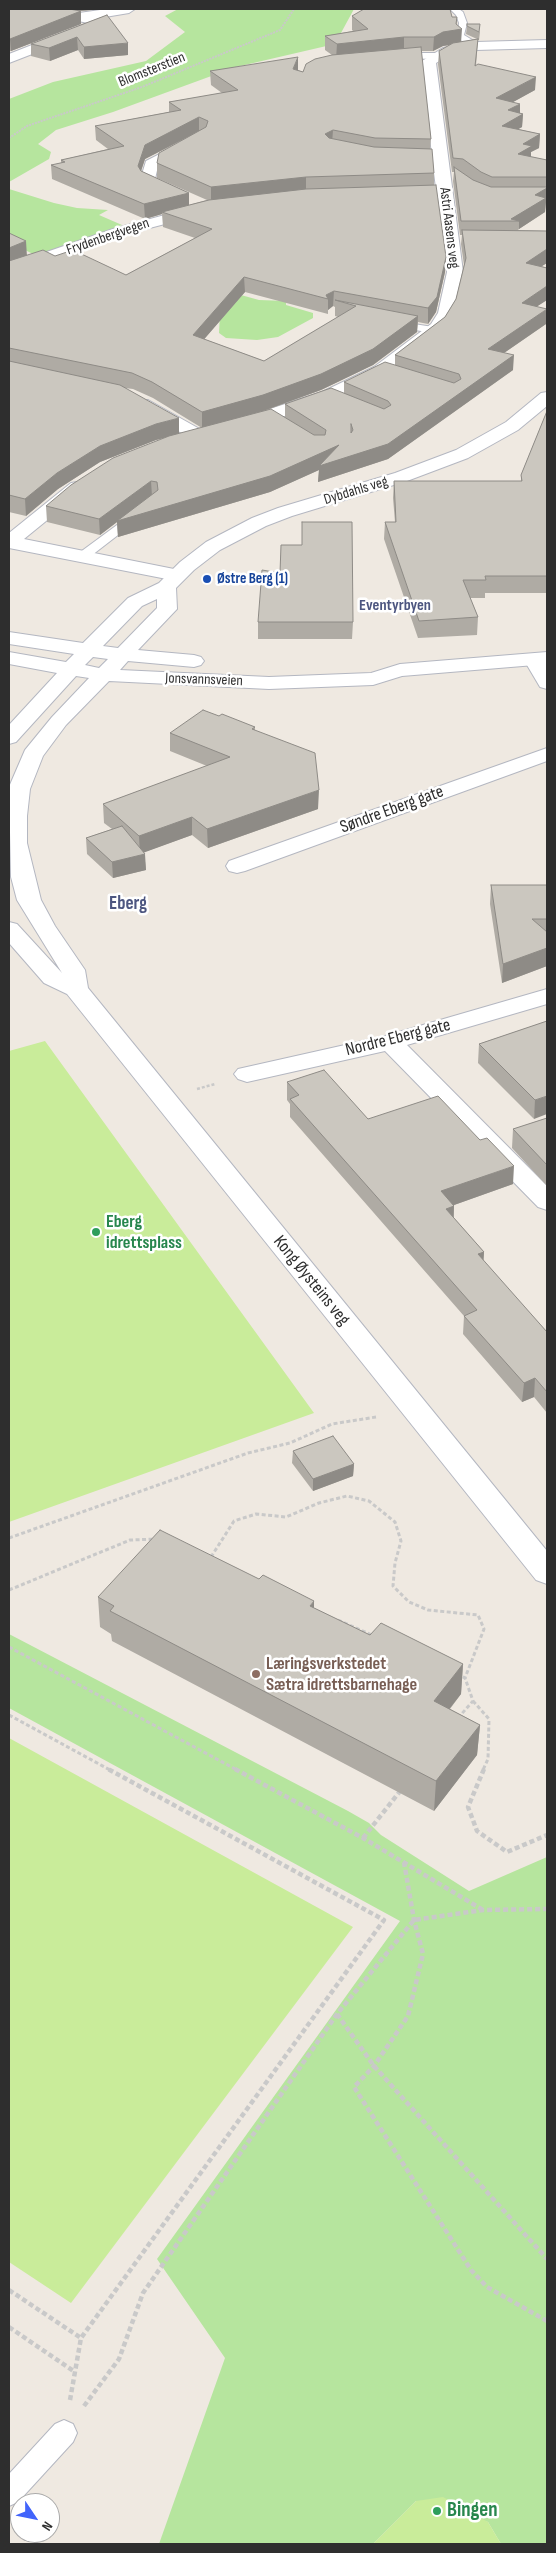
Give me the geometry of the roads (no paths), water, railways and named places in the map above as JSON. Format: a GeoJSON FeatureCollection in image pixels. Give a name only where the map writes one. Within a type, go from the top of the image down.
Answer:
{"type":"FeatureCollection","features":[{"type":"Feature","properties":{"kind":"street"},"geometry":{"type":"LineString","coordinates":[[38,9],[102,22]]}},
{"type":"Feature","properties":{"kind":"street"},"geometry":{"type":"LineString","coordinates":[[79,16],[129,9]]}},
{"type":"Feature","properties":{"kind":"street"},"geometry":{"type":"LineString","coordinates":[[9,59],[138,9]]}},
{"type":"Feature","properties":{"kind":"street"},"geometry":{"type":"LineString","coordinates":[[435,56],[448,51],[476,46],[547,44]]}},
{"type":"Feature","properties":{"kind":"street","name":"Astri Aasens veg"},"geometry":{"type":"LineString","coordinates":[[181,441],[221,430],[274,420],[335,400],[414,348],[433,330],[446,313],[455,272],[456,240],[444,194],[446,176],[435,159],[429,61],[435,56]]}},
{"type":"Feature","properties":{"kind":"street","name":"Frydenbergvegen"},"geometry":{"type":"LineString","coordinates":[[9,270],[33,264],[118,232],[209,209],[147,182],[151,164],[200,137]]}},
{"type":"Feature","properties":{"kind":"street"},"geometry":{"type":"LineString","coordinates":[[424,194],[444,194]]}},
{"type":"Feature","properties":{"kind":"street","name":"Dybdahls veg"},"geometry":{"type":"LineString","coordinates":[[88,650],[135,602],[172,581],[213,546],[259,522],[426,469],[462,454],[512,426],[547,397]]}},
{"type":"Feature","properties":{"kind":"street"},"geometry":{"type":"LineString","coordinates":[[133,398],[199,436]]}},
{"type":"Feature","properties":{"kind":"street"},"geometry":{"type":"LineString","coordinates":[[9,542],[65,495],[91,477]]}},
{"type":"Feature","properties":{"kind":"street"},"geometry":{"type":"LineString","coordinates":[[9,542],[83,556],[172,581],[167,609],[104,675]]}},
{"type":"Feature","properties":{"kind":"street","name":"Jonsvannsveien"},"geometry":{"type":"LineString","coordinates":[[9,638],[123,655],[246,664],[358,663],[400,670]]}},
{"type":"Feature","properties":{"kind":"street"},"geometry":{"type":"LineString","coordinates":[[9,738],[88,650]]}},
{"type":"Feature","properties":{"kind":"street","name":"Jonsvannsveien"},"geometry":{"type":"LineString","coordinates":[[9,658],[104,675],[220,681],[326,682],[373,679],[400,670],[540,659]]}},
{"type":"Feature","properties":{"kind":"street"},"geometry":{"type":"LineString","coordinates":[[540,659],[547,683]]}},
{"type":"Feature","properties":{"kind":"street","name":"Kong Øysteins veg"},"geometry":{"type":"LineString","coordinates":[[76,989],[73,970],[43,926],[29,900],[12,844],[19,789],[33,755],[59,721],[104,675]]}},
{"type":"Feature","properties":{"kind":"street","name":"Søndre Eberg gate"},"geometry":{"type":"LineString","coordinates":[[237,866],[547,754]]}},
{"type":"Feature","properties":{"kind":"street","name":"Kong Øysteins veg"},"geometry":{"type":"LineString","coordinates":[[9,929],[52,978],[76,989],[547,1572]]}},
{"type":"Feature","properties":{"kind":"street","name":"Nordre Eberg gate"},"geometry":{"type":"LineString","coordinates":[[247,1074],[390,1042],[547,996]]}},
{"type":"Feature","properties":{"kind":"street"},"geometry":{"type":"LineString","coordinates":[[390,1042],[547,1201]]}},
{"type":"Feature","properties":{"kind":"lane"},"geometry":{"type":"LineString","coordinates":[[454,9],[460,14],[463,23],[460,36],[476,46]]}},
{"type":"Feature","properties":{"kind":"lane"},"geometry":{"type":"LineString","coordinates":[[384,58],[435,56]]}},
{"type":"Feature","properties":{"kind":"lane"},"geometry":{"type":"LineString","coordinates":[[385,322],[433,330]]}},
{"type":"Feature","properties":{"kind":"lane"},"geometry":{"type":"LineString","coordinates":[[380,371],[398,377]]}},
{"type":"Feature","properties":{"kind":"lane"},"geometry":{"type":"LineString","coordinates":[[83,556],[145,508]]}},
{"type":"Feature","properties":{"kind":"lane"},"geometry":{"type":"LineString","coordinates":[[9,2493],[64,2433]]}},
{"type":"Feature","properties":{"kind":"place","name":"Østre Berg (1)"},"geometry":{"type":"Point","coordinates":[207,579]}},
{"type":"Feature","properties":{"kind":"place","name":"Eberg idrettsplass"},"geometry":{"type":"Point","coordinates":[96,1232]}},
{"type":"Feature","properties":{"kind":"place","name":"Læringsverkstedet Sætra idrettsbarnehage"},"geometry":{"type":"Point","coordinates":[256,1674]}},
{"type":"Feature","properties":{"kind":"place","name":"Bingen"},"geometry":{"type":"Point","coordinates":[437,2511]}},
{"type":"Feature","properties":{"kind":"district","name":"Eventyrbyen"},"geometry":{"type":"Point","coordinates":[395,606]}},
{"type":"Feature","properties":{"kind":"district","name":"Eberg"},"geometry":{"type":"Point","coordinates":[128,904]}}]}
